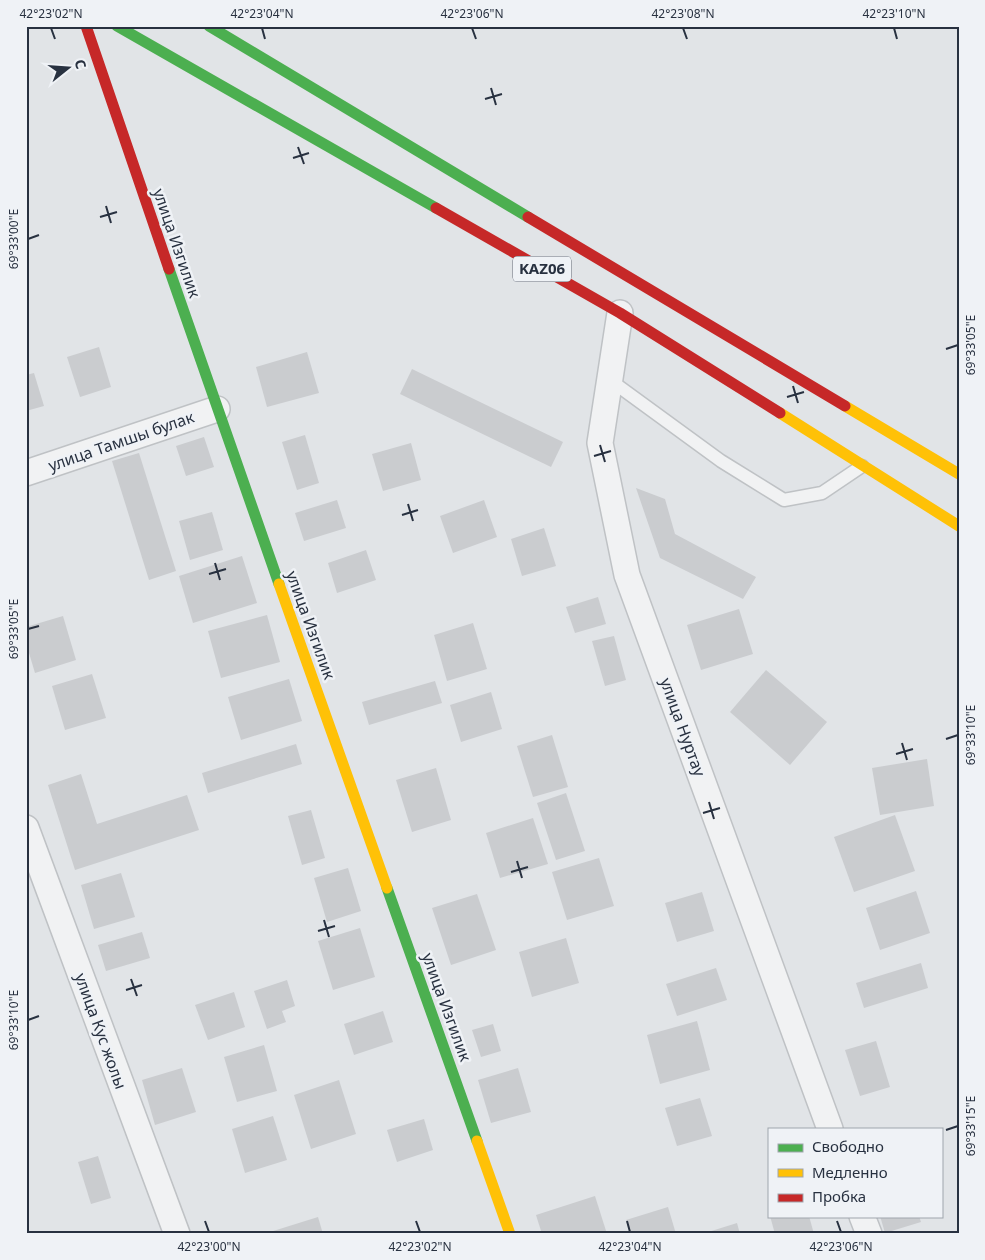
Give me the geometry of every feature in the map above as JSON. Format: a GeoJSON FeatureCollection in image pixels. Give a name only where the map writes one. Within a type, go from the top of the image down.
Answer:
{"type":"FeatureCollection","features":[{"type":"Feature","properties":{"kind":"main road","name":"улица Изгилик"},"geometry":{"type":"LineString","coordinates":[[86,26],[217,409],[510,1234]]}},
{"type":"Feature","properties":{"kind":"main road","name":"KАZ06"},"geometry":{"type":"LineString","coordinates":[[117,26],[620,313],[959,526]]}},
{"type":"Feature","properties":{"kind":"main road","name":"KАZ06"},"geometry":{"type":"LineString","coordinates":[[210,26],[959,474]]}},
{"type":"Feature","properties":{"kind":"street","name":"улица Нуртау"},"geometry":{"type":"LineString","coordinates":[[620,313],[600,443],[627,575],[830,1128]]}},
{"type":"Feature","properties":{"kind":"street","name":"улица Тамшы булак"},"geometry":{"type":"LineString","coordinates":[[26,473],[217,409]]}},
{"type":"Feature","properties":{"kind":"street","name":"улица Кус жолы"},"geometry":{"type":"LineString","coordinates":[[26,828],[177,1234]]}},
{"type":"Feature","properties":{"kind":"street"},"geometry":{"type":"LineString","coordinates":[[863,1218],[869,1234]]}},
{"type":"Feature","properties":{"kind":"lane"},"geometry":{"type":"LineString","coordinates":[[610,380],[721,461],[784,500],[822,493],[862,466]]}},
{"type":"Feature","properties":{"kind":"building"},"geometry":{"type":"Polygon","coordinates":[[[99,347],[111,387],[80,397],[67,357],[99,347]]]}},
{"type":"Feature","properties":{"kind":"building"},"geometry":{"type":"Polygon","coordinates":[[[307,352],[319,393],[267,407],[256,367],[307,352]]]}},
{"type":"Feature","properties":{"kind":"building"},"geometry":{"type":"Polygon","coordinates":[[[412,369],[563,442],[551,467],[400,394],[412,369]]]}},
{"type":"Feature","properties":{"kind":"building"},"geometry":{"type":"Polygon","coordinates":[[[34,373],[44,406],[26,411],[26,375],[34,373]]]}},
{"type":"Feature","properties":{"kind":"building"},"geometry":{"type":"Polygon","coordinates":[[[305,435],[319,483],[297,490],[282,442],[305,435]]]}},
{"type":"Feature","properties":{"kind":"building"},"geometry":{"type":"Polygon","coordinates":[[[204,437],[214,467],[186,476],[176,446],[204,437]]]}},
{"type":"Feature","properties":{"kind":"building"},"geometry":{"type":"Polygon","coordinates":[[[411,443],[421,480],[383,491],[372,454],[411,443]]]}},
{"type":"Feature","properties":{"kind":"building"},"geometry":{"type":"Polygon","coordinates":[[[139,453],[176,571],[149,580],[112,461],[139,453]]]}},
{"type":"Feature","properties":{"kind":"building"},"geometry":{"type":"Polygon","coordinates":[[[636,488],[665,499],[675,534],[756,577],[743,599],[660,558],[636,488]]]}},
{"type":"Feature","properties":{"kind":"building"},"geometry":{"type":"Polygon","coordinates":[[[337,500],[346,528],[304,541],[295,513],[337,500]]]}},
{"type":"Feature","properties":{"kind":"building"},"geometry":{"type":"Polygon","coordinates":[[[484,500],[497,537],[453,553],[440,516],[484,500]]]}},
{"type":"Feature","properties":{"kind":"building"},"geometry":{"type":"Polygon","coordinates":[[[212,512],[223,550],[190,560],[179,521],[212,512]]]}},
{"type":"Feature","properties":{"kind":"building"},"geometry":{"type":"Polygon","coordinates":[[[544,528],[556,566],[522,576],[511,539],[544,528]]]}},
{"type":"Feature","properties":{"kind":"building"},"geometry":{"type":"Polygon","coordinates":[[[366,550],[376,580],[337,593],[328,563],[366,550]]]}},
{"type":"Feature","properties":{"kind":"building"},"geometry":{"type":"Polygon","coordinates":[[[242,556],[257,603],[193,623],[179,576],[242,556]]]}},
{"type":"Feature","properties":{"kind":"building"},"geometry":{"type":"Polygon","coordinates":[[[598,597],[606,624],[575,633],[566,607],[598,597]]]}},
{"type":"Feature","properties":{"kind":"building"},"geometry":{"type":"Polygon","coordinates":[[[739,609],[753,654],[701,670],[687,625],[739,609]]]}},
{"type":"Feature","properties":{"kind":"building"},"geometry":{"type":"Polygon","coordinates":[[[267,615],[280,662],[221,678],[208,631],[267,615]]]}},
{"type":"Feature","properties":{"kind":"building"},"geometry":{"type":"Polygon","coordinates":[[[63,616],[76,660],[35,673],[26,643],[26,627],[63,616]]]}},
{"type":"Feature","properties":{"kind":"building"},"geometry":{"type":"Polygon","coordinates":[[[473,623],[487,669],[447,681],[434,635],[473,623]]]}},
{"type":"Feature","properties":{"kind":"building"},"geometry":{"type":"Polygon","coordinates":[[[614,636],[626,680],[605,686],[592,641],[614,636]]]}},
{"type":"Feature","properties":{"kind":"building"},"geometry":{"type":"Polygon","coordinates":[[[766,670],[827,722],[790,765],[730,712],[766,670]]]}},
{"type":"Feature","properties":{"kind":"building"},"geometry":{"type":"Polygon","coordinates":[[[92,674],[106,718],[65,730],[52,686],[92,674]]]}},
{"type":"Feature","properties":{"kind":"building"},"geometry":{"type":"Polygon","coordinates":[[[289,679],[302,721],[241,740],[228,697],[289,679]]]}},
{"type":"Feature","properties":{"kind":"building"},"geometry":{"type":"Polygon","coordinates":[[[435,681],[442,703],[369,725],[362,702],[435,681]]]}},
{"type":"Feature","properties":{"kind":"building"},"geometry":{"type":"Polygon","coordinates":[[[491,692],[502,729],[461,742],[450,705],[491,692]]]}},
{"type":"Feature","properties":{"kind":"building"},"geometry":{"type":"Polygon","coordinates":[[[552,735],[568,787],[533,797],[517,746],[552,735]]]}},
{"type":"Feature","properties":{"kind":"building"},"geometry":{"type":"Polygon","coordinates":[[[296,744],[302,764],[208,793],[202,773],[296,744]]]}},
{"type":"Feature","properties":{"kind":"building"},"geometry":{"type":"Polygon","coordinates":[[[927,759],[934,806],[880,815],[872,768],[927,759]]]}},
{"type":"Feature","properties":{"kind":"building"},"geometry":{"type":"Polygon","coordinates":[[[436,768],[451,820],[412,832],[396,780],[436,768]]]}},
{"type":"Feature","properties":{"kind":"building"},"geometry":{"type":"Polygon","coordinates":[[[81,774],[97,824],[187,795],[199,830],[75,870],[48,785],[81,774]]]}},
{"type":"Feature","properties":{"kind":"building"},"geometry":{"type":"Polygon","coordinates":[[[566,793],[585,851],[556,860],[537,803],[566,793]]]}},
{"type":"Feature","properties":{"kind":"building"},"geometry":{"type":"Polygon","coordinates":[[[311,810],[325,858],[302,865],[288,816],[311,810]]]}},
{"type":"Feature","properties":{"kind":"building"},"geometry":{"type":"Polygon","coordinates":[[[895,815],[915,871],[854,892],[834,837],[895,815]]]}},
{"type":"Feature","properties":{"kind":"building"},"geometry":{"type":"Polygon","coordinates":[[[533,818],[548,864],[500,878],[486,833],[533,818]]]}},
{"type":"Feature","properties":{"kind":"building"},"geometry":{"type":"Polygon","coordinates":[[[599,858],[614,906],[567,920],[552,872],[599,858]]]}},
{"type":"Feature","properties":{"kind":"building"},"geometry":{"type":"Polygon","coordinates":[[[348,868],[361,911],[327,922],[314,878],[348,868]]]}},
{"type":"Feature","properties":{"kind":"building"},"geometry":{"type":"Polygon","coordinates":[[[121,873],[135,917],[94,929],[81,885],[121,873]]]}},
{"type":"Feature","properties":{"kind":"building"},"geometry":{"type":"Polygon","coordinates":[[[916,891],[930,933],[880,950],[866,908],[916,891]]]}},
{"type":"Feature","properties":{"kind":"building"},"geometry":{"type":"Polygon","coordinates":[[[702,892],[714,931],[677,942],[665,903],[702,892]]]}},
{"type":"Feature","properties":{"kind":"building"},"geometry":{"type":"Polygon","coordinates":[[[477,894],[496,950],[451,965],[432,908],[477,894]]]}},
{"type":"Feature","properties":{"kind":"building"},"geometry":{"type":"Polygon","coordinates":[[[360,928],[375,977],[333,990],[318,941],[360,928]]]}},
{"type":"Feature","properties":{"kind":"building"},"geometry":{"type":"Polygon","coordinates":[[[142,932],[150,958],[106,971],[98,945],[142,932]]]}},
{"type":"Feature","properties":{"kind":"building"},"geometry":{"type":"Polygon","coordinates":[[[566,938],[579,983],[532,997],[519,952],[566,938]]]}},
{"type":"Feature","properties":{"kind":"building"},"geometry":{"type":"Polygon","coordinates":[[[921,963],[928,988],[864,1008],[856,983],[921,963]]]}},
{"type":"Feature","properties":{"kind":"building"},"geometry":{"type":"Polygon","coordinates":[[[716,968],[727,1000],[677,1016],[666,984],[716,968]]]}},
{"type":"Feature","properties":{"kind":"building"},"geometry":{"type":"Polygon","coordinates":[[[287,980],[295,1006],[282,1011],[286,1022],[267,1029],[254,991],[287,980]]]}},
{"type":"Feature","properties":{"kind":"building"},"geometry":{"type":"Polygon","coordinates":[[[234,992],[245,1027],[208,1040],[195,1005],[234,992]]]}},
{"type":"Feature","properties":{"kind":"building"},"geometry":{"type":"Polygon","coordinates":[[[383,1011],[393,1042],[354,1055],[344,1024],[383,1011]]]}},
{"type":"Feature","properties":{"kind":"building"},"geometry":{"type":"Polygon","coordinates":[[[697,1021],[710,1070],[660,1084],[647,1035],[697,1021]]]}},
{"type":"Feature","properties":{"kind":"building"},"geometry":{"type":"Polygon","coordinates":[[[493,1024],[501,1051],[481,1057],[472,1030],[493,1024]]]}},
{"type":"Feature","properties":{"kind":"building"},"geometry":{"type":"Polygon","coordinates":[[[876,1041],[890,1087],[860,1096],[845,1050],[876,1041]]]}},
{"type":"Feature","properties":{"kind":"building"},"geometry":{"type":"Polygon","coordinates":[[[264,1045],[277,1091],[237,1102],[224,1057],[264,1045]]]}},
{"type":"Feature","properties":{"kind":"building"},"geometry":{"type":"Polygon","coordinates":[[[182,1068],[196,1112],[155,1125],[142,1080],[182,1068]]]}},
{"type":"Feature","properties":{"kind":"building"},"geometry":{"type":"Polygon","coordinates":[[[518,1068],[531,1112],[491,1123],[478,1080],[518,1068]]]}},
{"type":"Feature","properties":{"kind":"building"},"geometry":{"type":"Polygon","coordinates":[[[339,1080],[356,1134],[311,1149],[294,1095],[339,1080]]]}},
{"type":"Feature","properties":{"kind":"building"},"geometry":{"type":"Polygon","coordinates":[[[700,1098],[712,1136],[677,1146],[665,1108],[700,1098]]]}},
{"type":"Feature","properties":{"kind":"building"},"geometry":{"type":"Polygon","coordinates":[[[273,1116],[287,1160],[245,1173],[232,1129],[273,1116]]]}},
{"type":"Feature","properties":{"kind":"building"},"geometry":{"type":"Polygon","coordinates":[[[424,1119],[433,1150],[397,1162],[387,1130],[424,1119]]]}},
{"type":"Feature","properties":{"kind":"building"},"geometry":{"type":"Polygon","coordinates":[[[98,1156],[111,1198],[91,1204],[78,1162],[98,1156]]]}},
{"type":"Feature","properties":{"kind":"building"},"geometry":{"type":"Polygon","coordinates":[[[595,1196],[607,1234],[542,1234],[536,1215],[595,1196]]]}},
{"type":"Feature","properties":{"kind":"building"},"geometry":{"type":"Polygon","coordinates":[[[668,1207],[676,1234],[630,1234],[626,1220],[668,1207]]]}},
{"type":"Feature","properties":{"kind":"building"},"geometry":{"type":"Polygon","coordinates":[[[318,1217],[323,1234],[270,1234],[270,1232],[318,1217]]]}},
{"type":"Feature","properties":{"kind":"building"},"geometry":{"type":"Polygon","coordinates":[[[771,1218],[810,1218],[814,1234],[775,1234],[771,1218]]]}},
{"type":"Feature","properties":{"kind":"building"},"geometry":{"type":"Polygon","coordinates":[[[881,1218],[920,1218],[921,1222],[885,1233],[881,1218]]]}},
{"type":"Feature","properties":{"kind":"building"},"geometry":{"type":"Polygon","coordinates":[[[737,1223],[740,1234],[705,1234],[705,1233],[737,1223]]]}},
{"type":"Feature","properties":{"kind":"traffic: fast"},"geometry":{"type":"LineString","coordinates":[[117,26],[436,208]]}},
{"type":"Feature","properties":{"kind":"traffic: fast"},"geometry":{"type":"LineString","coordinates":[[209,26],[528,217]]}},
{"type":"Feature","properties":{"kind":"traffic: fast"},"geometry":{"type":"LineString","coordinates":[[169,269],[279,584]]}},
{"type":"Feature","properties":{"kind":"traffic: fast"},"geometry":{"type":"LineString","coordinates":[[387,888],[477,1141]]}},
{"type":"Feature","properties":{"kind":"traffic: slow"},"geometry":{"type":"LineString","coordinates":[[845,406],[959,474]]}},
{"type":"Feature","properties":{"kind":"traffic: slow"},"geometry":{"type":"LineString","coordinates":[[780,413],[959,526]]}},
{"type":"Feature","properties":{"kind":"traffic: slow"},"geometry":{"type":"LineString","coordinates":[[279,584],[387,888]]}},
{"type":"Feature","properties":{"kind":"traffic: slow"},"geometry":{"type":"LineString","coordinates":[[477,1141],[510,1234]]}},
{"type":"Feature","properties":{"kind":"traffic: jam"},"geometry":{"type":"LineString","coordinates":[[86,26],[169,269]]}},
{"type":"Feature","properties":{"kind":"traffic: jam"},"geometry":{"type":"LineString","coordinates":[[436,208],[620,313],[780,413]]}},
{"type":"Feature","properties":{"kind":"traffic: jam"},"geometry":{"type":"LineString","coordinates":[[528,217],[845,406]]}}]}
